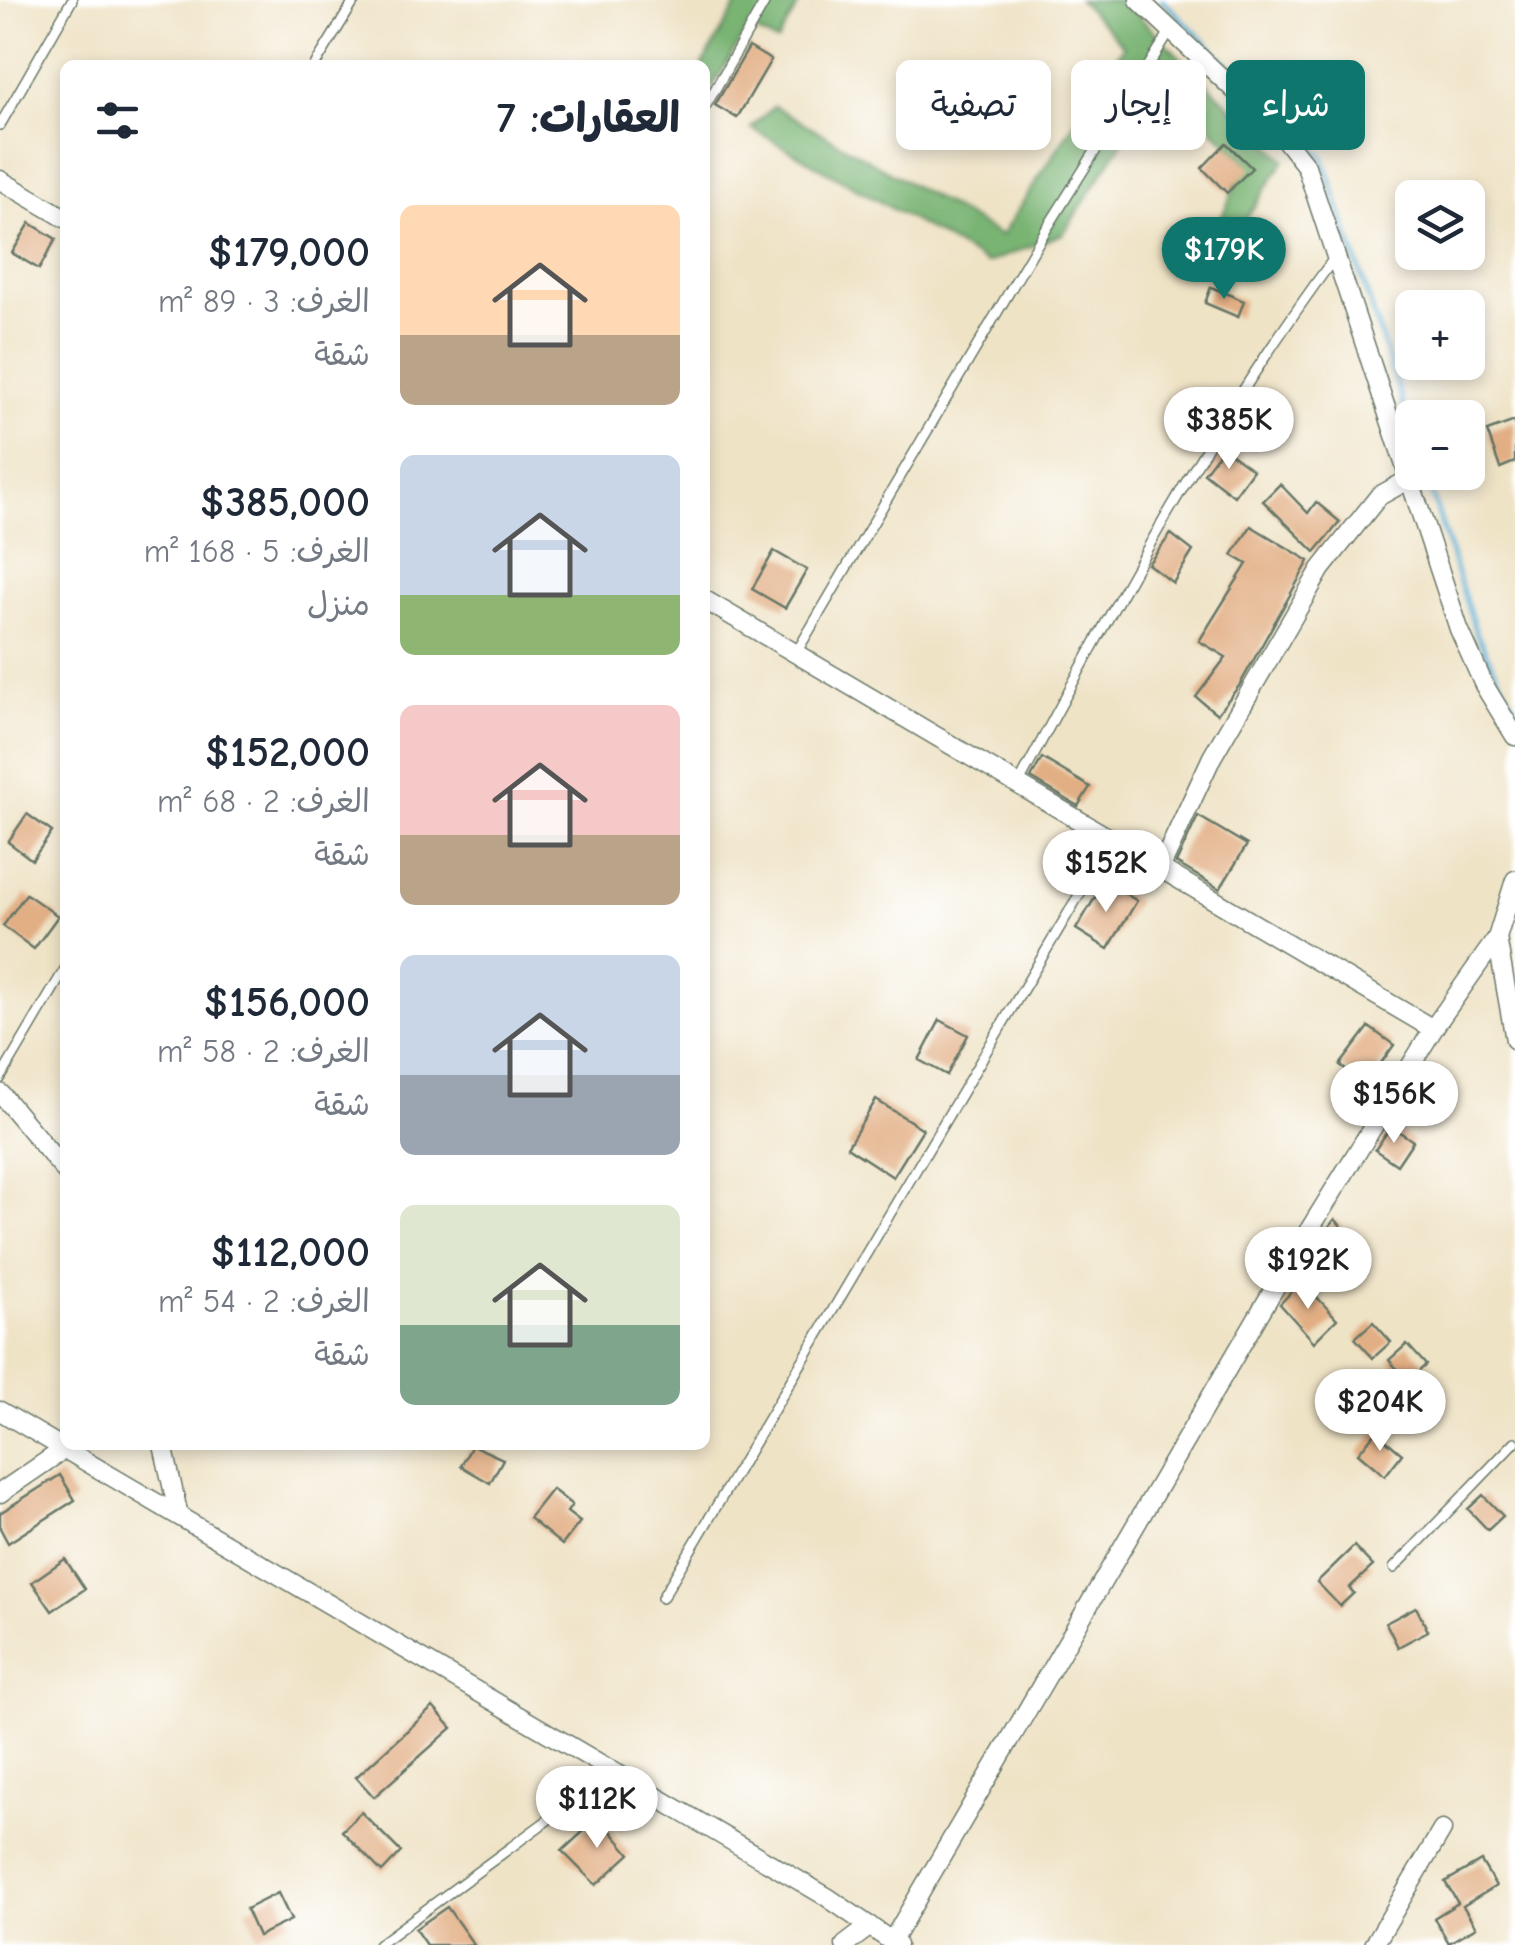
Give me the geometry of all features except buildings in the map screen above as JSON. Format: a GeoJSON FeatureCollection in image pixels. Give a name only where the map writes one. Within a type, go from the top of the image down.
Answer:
{"type":"FeatureCollection","features":[{"type":"Feature","properties":{"kind":"street"},"geometry":{"type":"LineString","coordinates":[[1139,0],[1294,147],[1313,183],[1395,440]]}},
{"type":"Feature","properties":{"kind":"street"},"geometry":{"type":"LineString","coordinates":[[0,180],[60,215]]}},
{"type":"Feature","properties":{"kind":"street"},"geometry":{"type":"LineString","coordinates":[[1160,869],[1212,757],[1321,568],[1380,496],[1395,487]]}},
{"type":"Feature","properties":{"kind":"street"},"geometry":{"type":"LineString","coordinates":[[1411,490],[1470,659],[1515,736]]}},
{"type":"Feature","properties":{"kind":"street"},"geometry":{"type":"LineString","coordinates":[[710,603],[1433,1029]]}},
{"type":"Feature","properties":{"kind":"street"},"geometry":{"type":"LineString","coordinates":[[70,1450],[894,1943],[1295,1253],[1433,1029],[1497,938],[1515,880]]}},
{"type":"Feature","properties":{"kind":"street"},"geometry":{"type":"LineString","coordinates":[[1497,938],[1515,1040]]}},
{"type":"Feature","properties":{"kind":"street"},"geometry":{"type":"LineString","coordinates":[[0,1093],[60,1165]]}},
{"type":"Feature","properties":{"kind":"street"},"geometry":{"type":"LineString","coordinates":[[0,1411],[60,1445]]}},
{"type":"Feature","properties":{"kind":"street"},"geometry":{"type":"LineString","coordinates":[[0,1493],[63,1450]]}},
{"type":"Feature","properties":{"kind":"street"},"geometry":{"type":"LineString","coordinates":[[164,1450],[178,1512]]}},
{"type":"Feature","properties":{"kind":"street"},"geometry":{"type":"LineString","coordinates":[[1374,1945],[1442,1830]]}},
{"type":"Feature","properties":{"kind":"street"},"geometry":{"type":"LineString","coordinates":[[845,1945],[870,1926]]}},
{"type":"Feature","properties":{"kind":"lane"},"geometry":{"type":"LineString","coordinates":[[0,125],[72,0]]}},
{"type":"Feature","properties":{"kind":"lane"},"geometry":{"type":"LineString","coordinates":[[318,60],[354,0]]}},
{"type":"Feature","properties":{"kind":"lane"},"geometry":{"type":"LineString","coordinates":[[710,98],[766,0]]}},
{"type":"Feature","properties":{"kind":"lane"},"geometry":{"type":"LineString","coordinates":[[795,656],[1044,232],[1170,30]]}},
{"type":"Feature","properties":{"kind":"lane"},"geometry":{"type":"LineString","coordinates":[[1018,786],[1143,550],[1270,344],[1335,256]]}},
{"type":"Feature","properties":{"kind":"lane"},"geometry":{"type":"LineString","coordinates":[[662,1598],[1111,840]]}},
{"type":"Feature","properties":{"kind":"lane"},"geometry":{"type":"LineString","coordinates":[[0,1079],[60,977]]}},
{"type":"Feature","properties":{"kind":"lane"},"geometry":{"type":"LineString","coordinates":[[1394,1568],[1515,1442]]}},
{"type":"Feature","properties":{"kind":"lane"},"geometry":{"type":"LineString","coordinates":[[378,1945],[613,1772]]}},
{"type":"Feature","properties":{"kind":"green space"},"geometry":{"type":"Polygon","coordinates":[[[740,0],[801,0],[777,42],[748,28],[710,91],[710,60],[705,60],[740,0]]]}},
{"type":"Feature","properties":{"kind":"green space"},"geometry":{"type":"Polygon","coordinates":[[[1079,0],[1122,0],[1183,60],[1115,60],[1124,46],[1079,0]]]}},
{"type":"Feature","properties":{"kind":"green space"},"geometry":{"type":"Polygon","coordinates":[[[1206,82],[1226,102],[1226,142],[1206,122],[1206,82]]]}},
{"type":"Feature","properties":{"kind":"green space"},"geometry":{"type":"Polygon","coordinates":[[[774,106],[1001,236],[1071,128],[1071,150],[1118,150],[1063,234],[987,263],[751,128],[774,106]]]}},
{"type":"Feature","properties":{"kind":"green space"},"geometry":{"type":"Polygon","coordinates":[[[1234,150],[1275,150],[1285,160],[1232,240],[1212,239],[1246,162],[1234,150]]]}},
{"type":"Feature","properties":{"kind":"waterway"},"geometry":{"type":"LineString","coordinates":[[1162,0],[1323,157],[1401,400]]}},
{"type":"Feature","properties":{"kind":"waterway"},"geometry":{"type":"LineString","coordinates":[[1431,490],[1476,633],[1515,709]]}}]}
